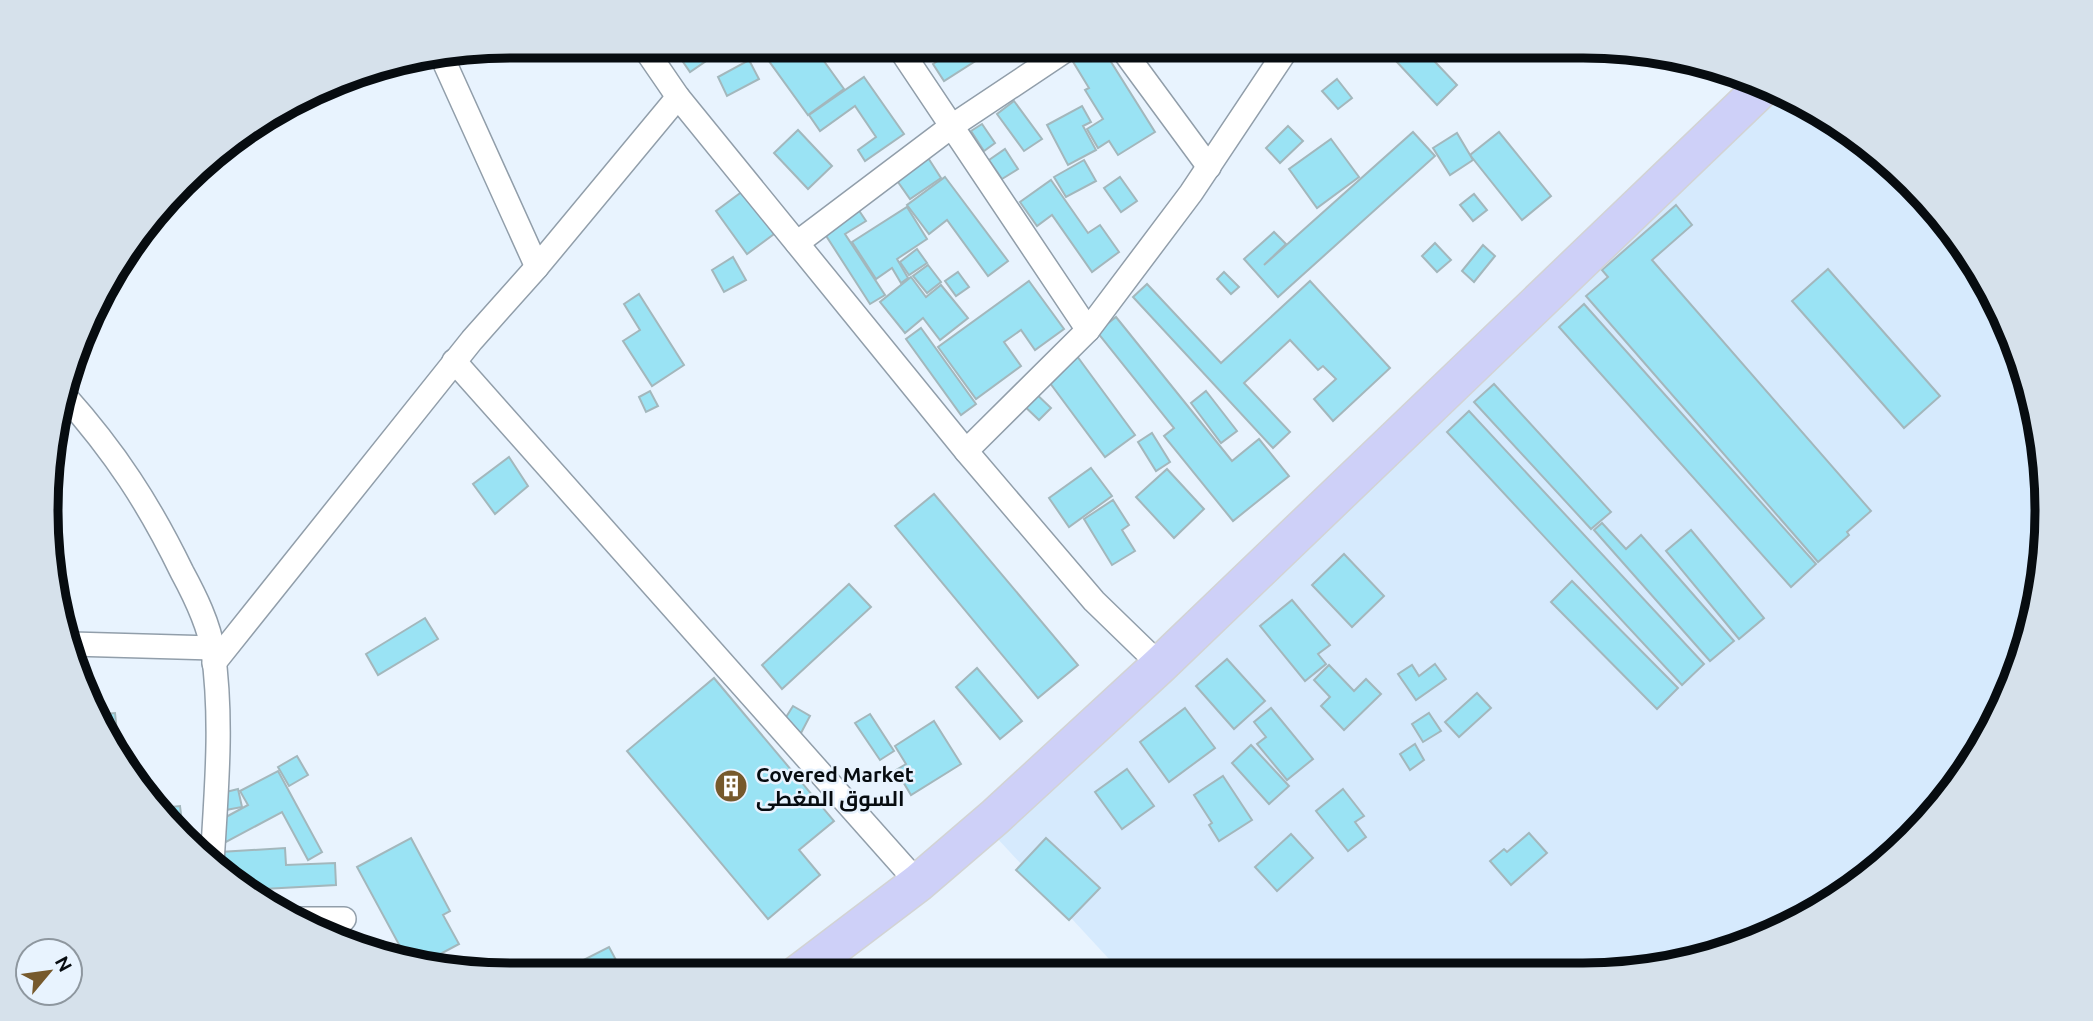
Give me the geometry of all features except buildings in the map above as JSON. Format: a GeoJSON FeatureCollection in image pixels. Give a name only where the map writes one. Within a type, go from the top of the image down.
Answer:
{"type":"FeatureCollection","features":[{"type":"Feature","properties":{"kind":"main road"},"geometry":{"type":"LineString","coordinates":[[813,963],[918,883],[995,817],[1160,664],[1757,92]]}},
{"type":"Feature","properties":{"kind":"street"},"geometry":{"type":"LineString","coordinates":[[651,58],[678,97],[966,451],[1094,601],[1160,664]]}},
{"type":"Feature","properties":{"kind":"street"},"geometry":{"type":"LineString","coordinates":[[906,58],[1088,330]]}},
{"type":"Feature","properties":{"kind":"street"},"geometry":{"type":"LineString","coordinates":[[797,243],[952,126],[1054,58]]}},
{"type":"Feature","properties":{"kind":"street"},"geometry":{"type":"LineString","coordinates":[[1129,58],[1209,167]]}},
{"type":"Feature","properties":{"kind":"street"},"geometry":{"type":"LineString","coordinates":[[966,451],[1088,330],[1209,167],[1281,58]]}},
{"type":"Feature","properties":{"kind":"street"},"geometry":{"type":"LineString","coordinates":[[445,63],[537,267]]}},
{"type":"Feature","properties":{"kind":"street"},"geometry":{"type":"LineString","coordinates":[[214,656],[454,361],[537,267],[678,97]]}},
{"type":"Feature","properties":{"kind":"street"},"geometry":{"type":"LineString","coordinates":[[454,361],[918,883]]}},
{"type":"Feature","properties":{"kind":"street"},"geometry":{"type":"LineString","coordinates":[[71,402],[92,426],[144,499],[201,611],[214,656],[220,720],[213,852]]}},
{"type":"Feature","properties":{"kind":"street"},"geometry":{"type":"LineString","coordinates":[[78,645],[214,656]]}},
{"type":"Feature","properties":{"kind":"street"},"geometry":{"type":"LineString","coordinates":[[314,919],[344,919]]}},
{"type":"Feature","properties":{"kind":"shaded area"},"geometry":{"type":"Polygon","coordinates":[[[1755,92],[1783,104],[1834,134],[1903,190],[1942,235],[1989,310],[2020,393],[2027,422],[2034,481],[2031,570],[2027,599],[2011,656],[1989,711],[1975,737],[1923,809],[1903,831],[1858,870],[1783,917],[1700,948],[1671,955],[1612,962],[1113,963],[984,824],[1755,92]]]}},
{"type":"Feature","properties":{"kind":"place","name":"Covered Market السوق المغطى"},"geometry":{"type":"Point","coordinates":[731,786]}}]}
